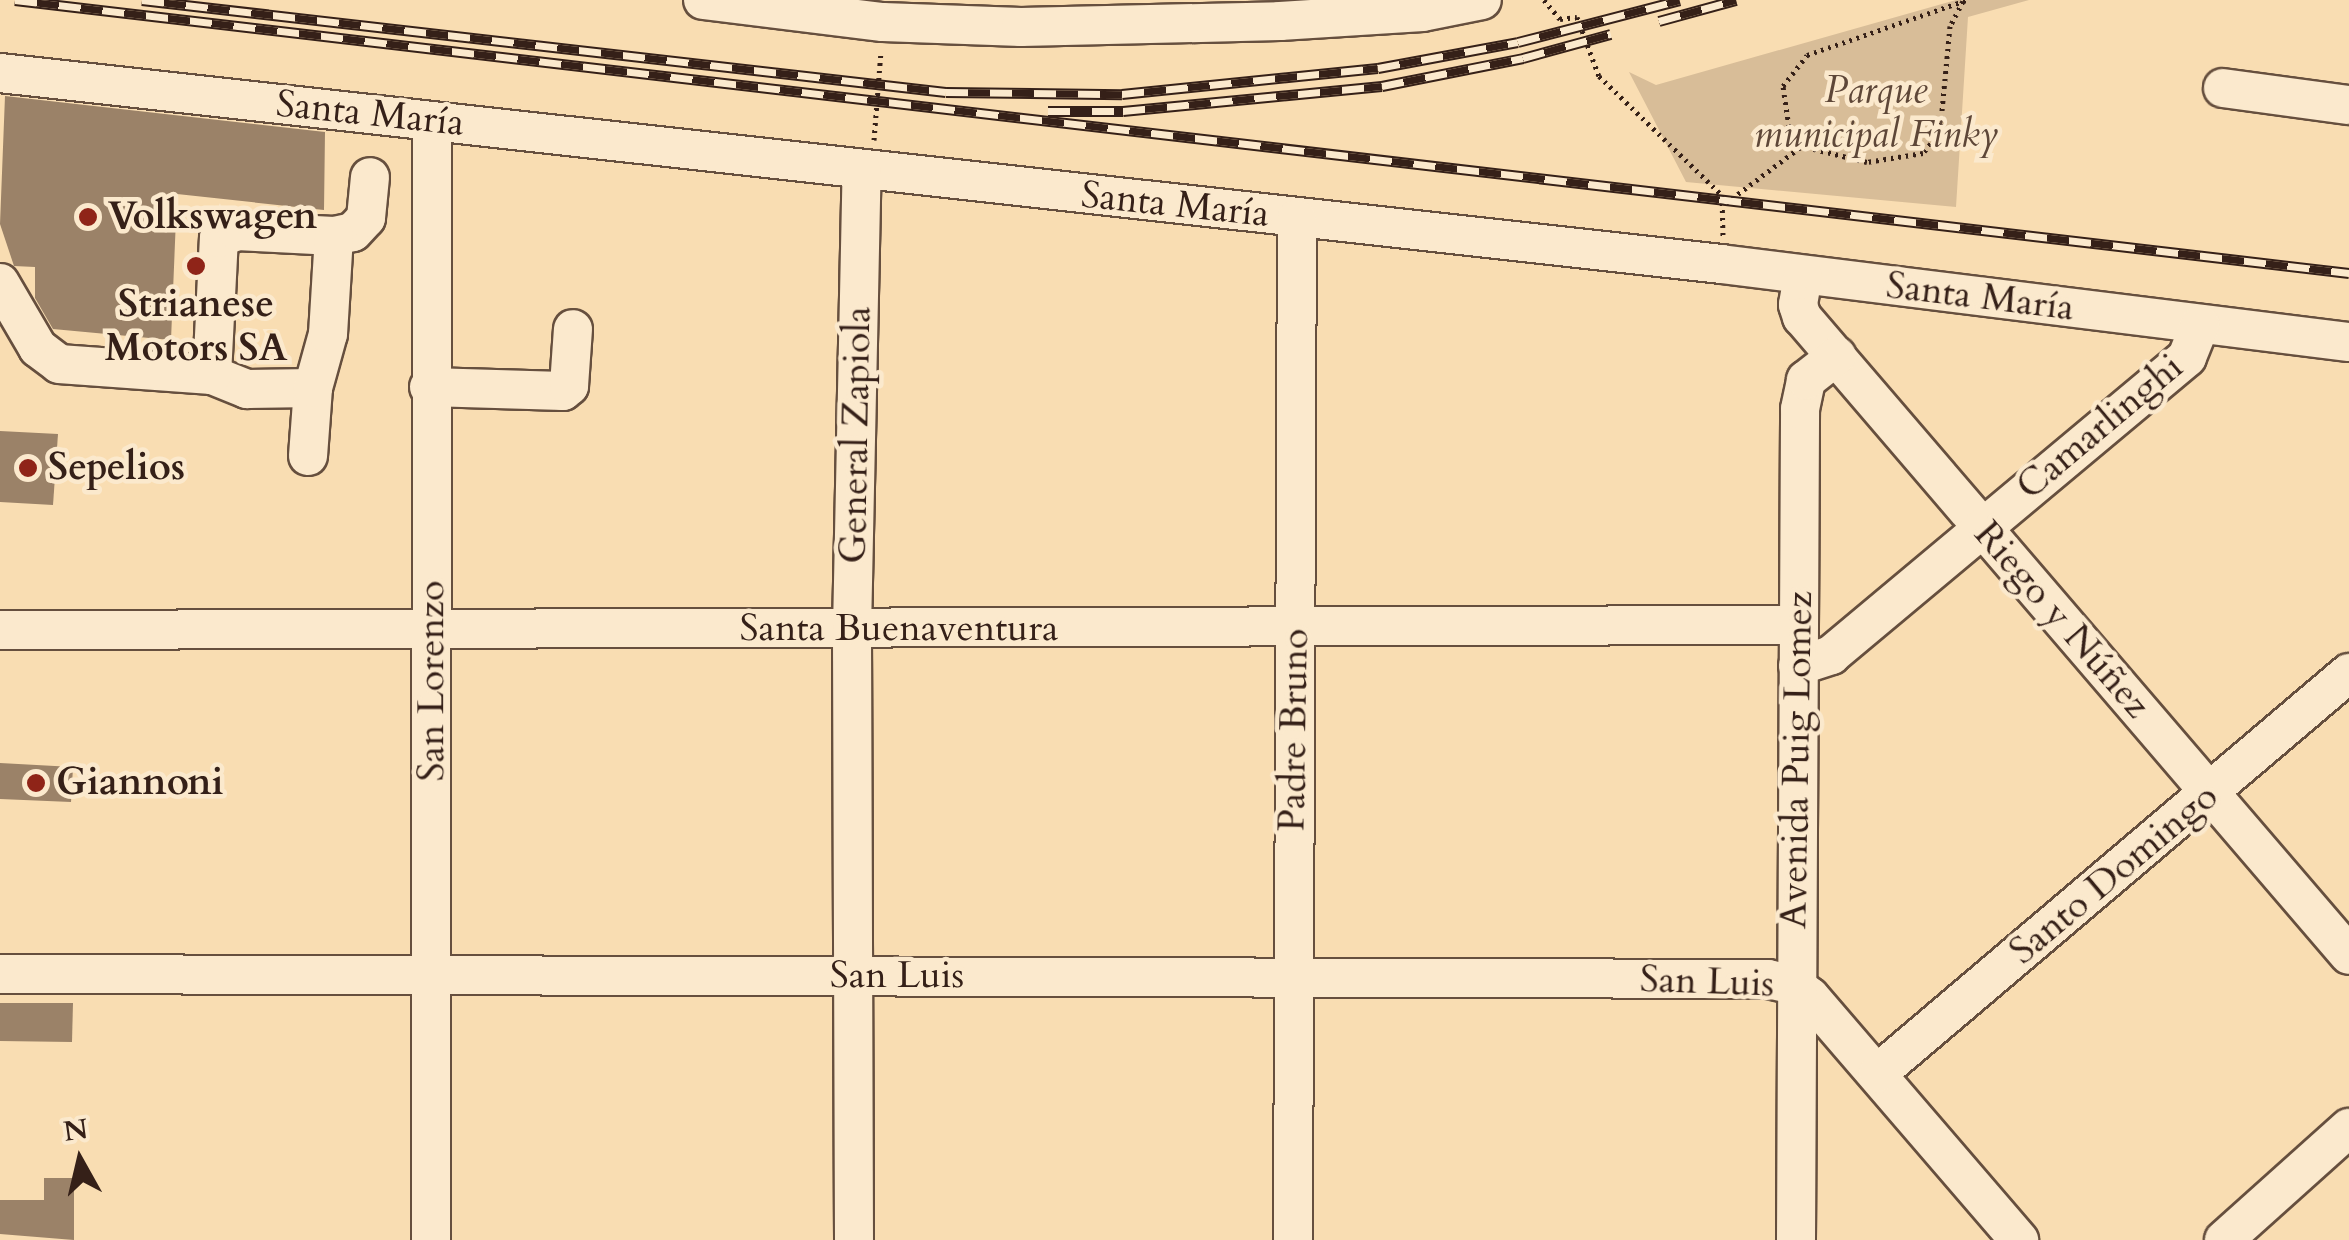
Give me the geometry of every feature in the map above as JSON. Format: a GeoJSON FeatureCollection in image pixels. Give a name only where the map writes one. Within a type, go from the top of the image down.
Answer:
{"type":"FeatureCollection","features":[{"type":"Feature","properties":{"kind":"street"},"geometry":{"type":"LineString","coordinates":[[703,0],[1022,27],[1243,22],[1423,12],[1482,0]]}},
{"type":"Feature","properties":{"kind":"street","name":"Santa María"},"geometry":{"type":"LineString","coordinates":[[0,73],[1721,264],[2349,342]]}},
{"type":"Feature","properties":{"kind":"street"},"geometry":{"type":"LineString","coordinates":[[2223,88],[2349,105]]}},
{"type":"Feature","properties":{"kind":"street","name":"San Lorenzo"},"geometry":{"type":"LineString","coordinates":[[431,1240],[432,121]]}},
{"type":"Feature","properties":{"kind":"street","name":"General Zapiola"},"geometry":{"type":"LineString","coordinates":[[854,1240],[852,630],[862,170]]}},
{"type":"Feature","properties":{"kind":"street"},"geometry":{"type":"LineString","coordinates":[[212,376],[219,238],[237,231],[334,236],[362,225],[370,177]]}},
{"type":"Feature","properties":{"kind":"street","name":"Padre Bruno"},"geometry":{"type":"LineString","coordinates":[[1293,1240],[1297,219]]}},
{"type":"Feature","properties":{"kind":"street"},"geometry":{"type":"LineString","coordinates":[[308,456],[313,388],[328,334],[334,236]]}},
{"type":"Feature","properties":{"kind":"street","name":"Riego y Núñez"},"geometry":{"type":"LineString","coordinates":[[1803,276],[1798,305],[1802,317],[2349,955]]}},
{"type":"Feature","properties":{"kind":"street"},"geometry":{"type":"LineString","coordinates":[[0,283],[38,348],[59,364],[212,376],[247,389],[313,388]]}},
{"type":"Feature","properties":{"kind":"street","name":"Camarlinghi"},"geometry":{"type":"LineString","coordinates":[[1798,666],[1831,654],[1980,526],[2187,358],[2200,324]]}},
{"type":"Feature","properties":{"kind":"street"},"geometry":{"type":"LineString","coordinates":[[429,387],[563,391],[569,386],[573,329]]}},
{"type":"Feature","properties":{"kind":"street","name":"Avenida Puig Lomez"},"geometry":{"type":"LineString","coordinates":[[1796,1240],[1794,985],[1801,392],[1814,371],[1838,356]]}},
{"type":"Feature","properties":{"kind":"street","name":"Santa Buenaventura"},"geometry":{"type":"LineString","coordinates":[[0,630],[1798,626]]}},
{"type":"Feature","properties":{"kind":"street","name":"Santo Domingo"},"geometry":{"type":"LineString","coordinates":[[1878,1073],[2349,673]]}},
{"type":"Feature","properties":{"kind":"street","name":"San Luis"},"geometry":{"type":"LineString","coordinates":[[0,974],[1292,975],[1768,980],[1794,985]]}},
{"type":"Feature","properties":{"kind":"street"},"geometry":{"type":"LineString","coordinates":[[1794,985],[1878,1073],[2019,1240]]}},
{"type":"Feature","properties":{"kind":"street"},"geometry":{"type":"LineString","coordinates":[[2224,1240],[2349,1128]]}},
{"type":"Feature","properties":{"kind":"path"},"geometry":{"type":"LineString","coordinates":[[1544,0],[1560,19],[1577,17],[1599,76],[1722,195],[1726,204],[1721,264]]}},
{"type":"Feature","properties":{"kind":"path"},"geometry":{"type":"LineString","coordinates":[[1965,1],[1950,26],[1942,122],[1933,145],[1923,153],[1883,162],[1802,146],[1790,134],[1783,86],[1794,67],[1807,56],[1965,1]]}},
{"type":"Feature","properties":{"kind":"path"},"geometry":{"type":"LineString","coordinates":[[862,170],[873,154],[889,15]]}},
{"type":"Feature","properties":{"kind":"path"},"geometry":{"type":"LineString","coordinates":[[1726,204],[1802,146]]}},
{"type":"Feature","properties":{"kind":"green space","name":"Parque municipal Finky"},"geometry":{"type":"Polygon","coordinates":[[[1956,0],[2029,0],[1968,17],[1956,207],[1686,182],[1629,72],[1656,85],[1956,0]]]}},
{"type":"Feature","properties":{"kind":"building","name":"Volkswagen"},"geometry":{"type":"Polygon","coordinates":[[[5,96],[325,132],[324,210],[177,194],[171,340],[53,329],[35,298],[35,267],[14,266],[0,224],[5,96]]]}},
{"type":"Feature","properties":{"kind":"building","name":"Sepelios"},"geometry":{"type":"Polygon","coordinates":[[[0,431],[58,434],[53,505],[0,502],[0,431]]]}},
{"type":"Feature","properties":{"kind":"building","name":"Giannoni"},"geometry":{"type":"Polygon","coordinates":[[[0,763],[73,767],[71,802],[0,799],[0,763]]]}},
{"type":"Feature","properties":{"kind":"building"},"geometry":{"type":"Polygon","coordinates":[[[0,1003],[73,1003],[72,1042],[0,1041],[0,1003]]]}},
{"type":"Feature","properties":{"kind":"building"},"geometry":{"type":"Polygon","coordinates":[[[44,1178],[74,1178],[74,1240],[0,1234],[0,1200],[44,1200],[44,1178]]]}},
{"type":"Feature","properties":{"kind":"railway"},"geometry":{"type":"LineString","coordinates":[[15,0],[2349,273]]}},
{"type":"Feature","properties":{"kind":"railway"},"geometry":{"type":"LineString","coordinates":[[142,0],[946,92],[1122,94],[1378,68],[1518,42],[1680,0]]}},
{"type":"Feature","properties":{"kind":"railway"},"geometry":{"type":"LineString","coordinates":[[1659,21],[1736,0]]}},
{"type":"Feature","properties":{"kind":"railway"},"geometry":{"type":"LineString","coordinates":[[1048,111],[1123,111],[1382,86],[1523,58],[1611,34]]}},
{"type":"Feature","properties":{"kind":"place","name":"Volkswagen"},"geometry":{"type":"Point","coordinates":[88,217]}},
{"type":"Feature","properties":{"kind":"place","name":"Strianese Motors SA"},"geometry":{"type":"Point","coordinates":[196,266]}},
{"type":"Feature","properties":{"kind":"place","name":"Sepelios"},"geometry":{"type":"Point","coordinates":[28,468]}},
{"type":"Feature","properties":{"kind":"place","name":"Giannoni"},"geometry":{"type":"Point","coordinates":[36,783]}}]}
